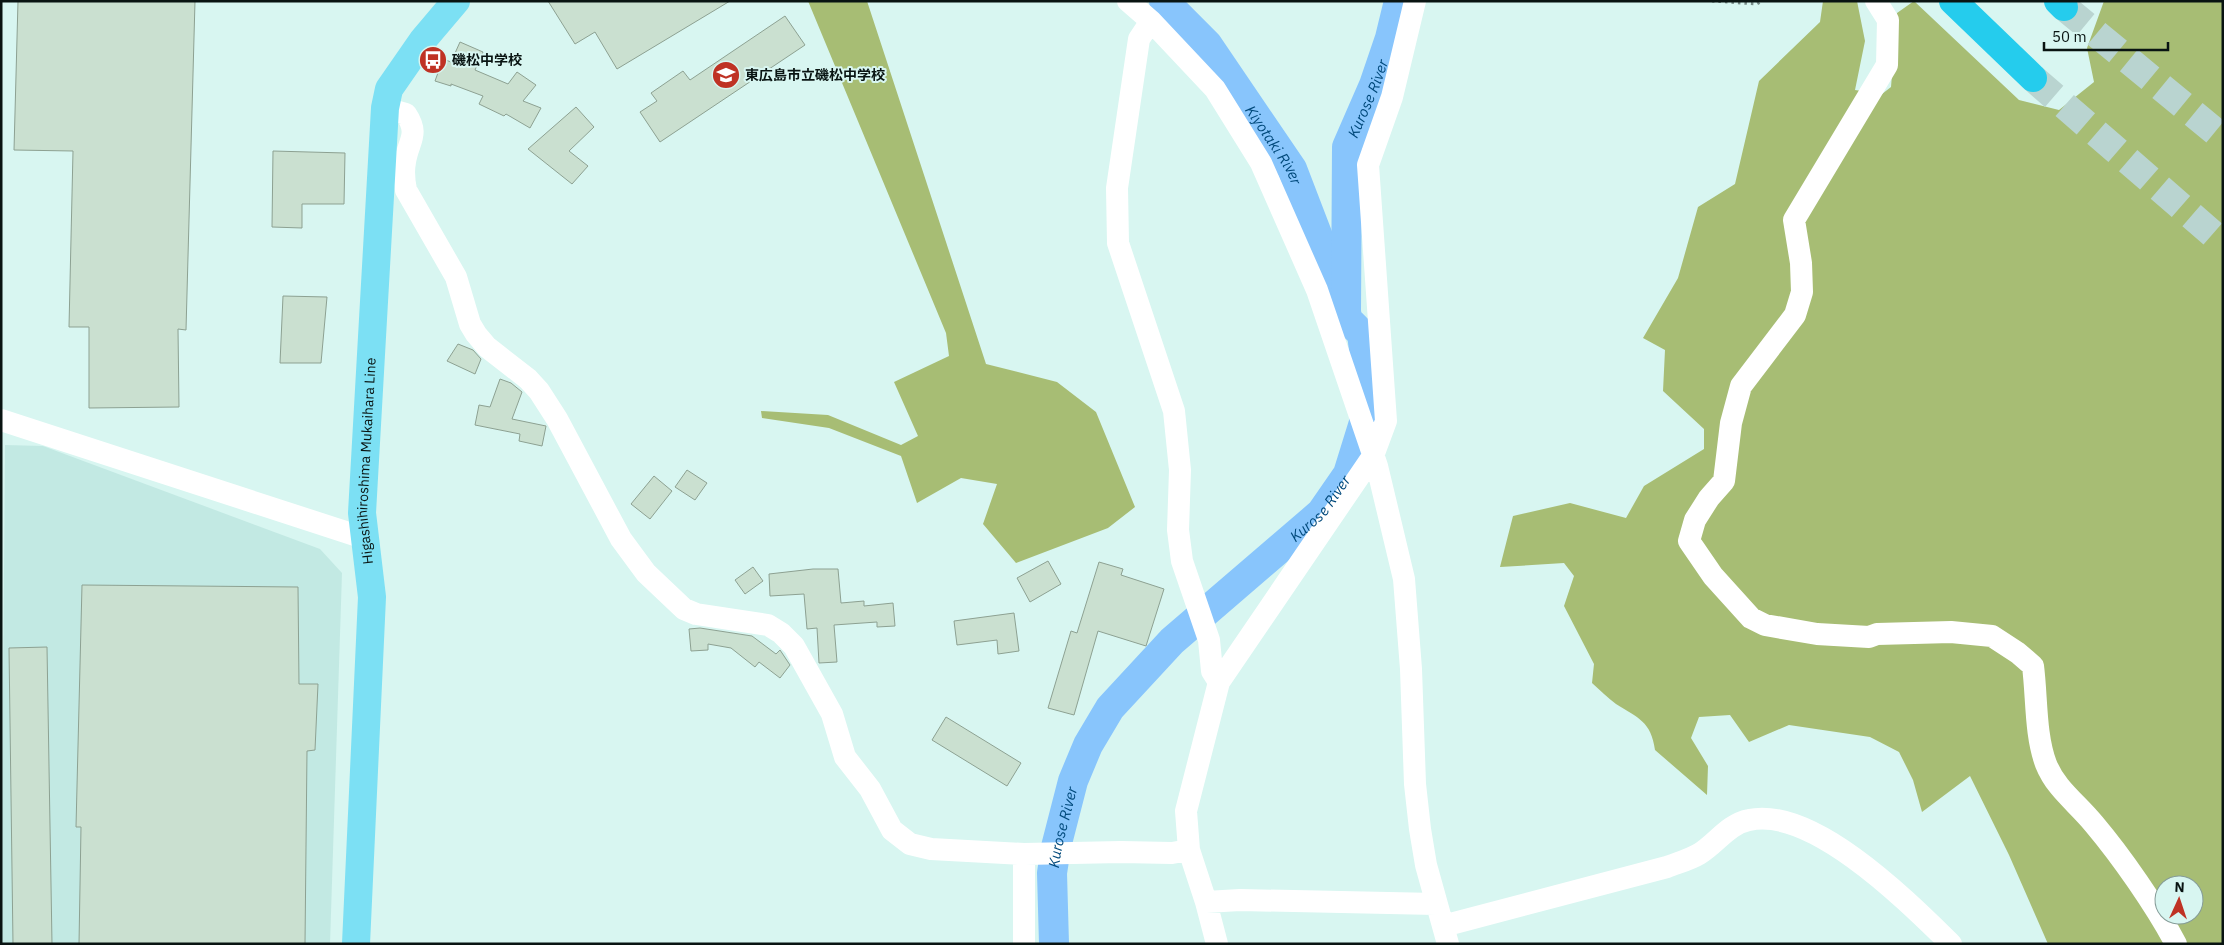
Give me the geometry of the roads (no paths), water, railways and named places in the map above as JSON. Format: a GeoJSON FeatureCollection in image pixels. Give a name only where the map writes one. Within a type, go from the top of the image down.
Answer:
{"type":"FeatureCollection","features":[{"type":"Feature","properties":{"kind":"highway"},"geometry":{"type":"LineString","coordinates":[[1954,1],[2033,78]]}},
{"type":"Feature","properties":{"kind":"main road","name":"Higashihiroshima Mukaihara Line"},"geometry":{"type":"LineString","coordinates":[[356,944],[372,597],[362,513],[384,108],[389,89],[423,40],[456,1]]}},
{"type":"Feature","properties":{"kind":"street"},"geometry":{"type":"LineString","coordinates":[[1128,1],[1151,21],[1215,89],[1261,163],[1317,290],[1377,466],[1404,579],[1411,669],[1416,793],[1426,865],[1446,935],[1667,867],[1698,854],[1726,831],[1747,820],[1770,818],[1812,833],[1850,853],[1914,908],[1951,944]]}},
{"type":"Feature","properties":{"kind":"street"},"geometry":{"type":"LineString","coordinates":[[1217,944],[1189,850],[1186,811],[1219,682],[1373,455],[1386,421],[1368,165],[1392,97],[1415,1]]}},
{"type":"Feature","properties":{"kind":"street"},"geometry":{"type":"LineString","coordinates":[[1876,1],[1888,20],[1887,65],[1794,220],[1801,263],[1802,292],[1795,315],[1741,386],[1731,423],[1724,481],[1709,498],[1695,520],[1689,541],[1720,583],[1751,618],[1765,625],[1817,634],[1869,637],[1877,634],[1951,632],[1992,636],[2018,653],[2033,666],[2037,698],[2038,732],[2046,763],[2057,786],[2098,830],[2144,893],[2176,944]]}},
{"type":"Feature","properties":{"kind":"street"},"geometry":{"type":"LineString","coordinates":[[1151,21],[1139,39],[1117,188],[1118,243],[1174,411],[1180,470],[1179,537],[1182,560],[1209,640],[1212,671],[1219,682]]}},
{"type":"Feature","properties":{"kind":"street"},"geometry":{"type":"LineString","coordinates":[[384,108],[406,114],[412,123],[414,137],[408,149],[403,176],[406,190],[456,277],[470,324],[487,347],[528,379],[539,391],[557,419],[621,539],[646,573],[684,609],[696,614],[768,625],[781,633],[794,646],[832,714],[845,757],[870,789],[892,830],[910,844],[931,849],[1028,854],[1172,853],[1189,850]]}},
{"type":"Feature","properties":{"kind":"street"},"geometry":{"type":"LineString","coordinates":[[1,420],[364,538]]}},
{"type":"Feature","properties":{"kind":"street"},"geometry":{"type":"LineString","coordinates":[[1024,944],[1028,854]]}},
{"type":"Feature","properties":{"kind":"street"},"geometry":{"type":"LineString","coordinates":[[1206,902],[1240,900],[1436,904]]}},
{"type":"Feature","properties":{"kind":"waterway","name":"Kiyotaki River"},"geometry":{"type":"LineString","coordinates":[[1164,1],[1207,44],[1292,169],[1340,294]]}},
{"type":"Feature","properties":{"kind":"waterway","name":"Kurose River"},"geometry":{"type":"LineString","coordinates":[[1054,944],[1052,873],[1056,847],[1073,781],[1088,745],[1110,708],[1172,641],[1321,513],[1348,474],[1366,416],[1368,381],[1362,334],[1347,319],[1346,311],[1347,147],[1374,85],[1390,38],[1399,1]]}},
{"type":"Feature","properties":{"kind":"tunnel"},"geometry":{"type":"LineString","coordinates":[[2064,7],[2223,138]]}},
{"type":"Feature","properties":{"kind":"tunnel"},"geometry":{"type":"LineString","coordinates":[[2033,78],[2223,243]]}},
{"type":"Feature","properties":{"kind":"place","name":"磯松中学校"},"geometry":{"type":"Point","coordinates":[433,60]}},
{"type":"Feature","properties":{"kind":"place","name":"東広島市立磯松中学校"},"geometry":{"type":"Point","coordinates":[726,75]}}]}
